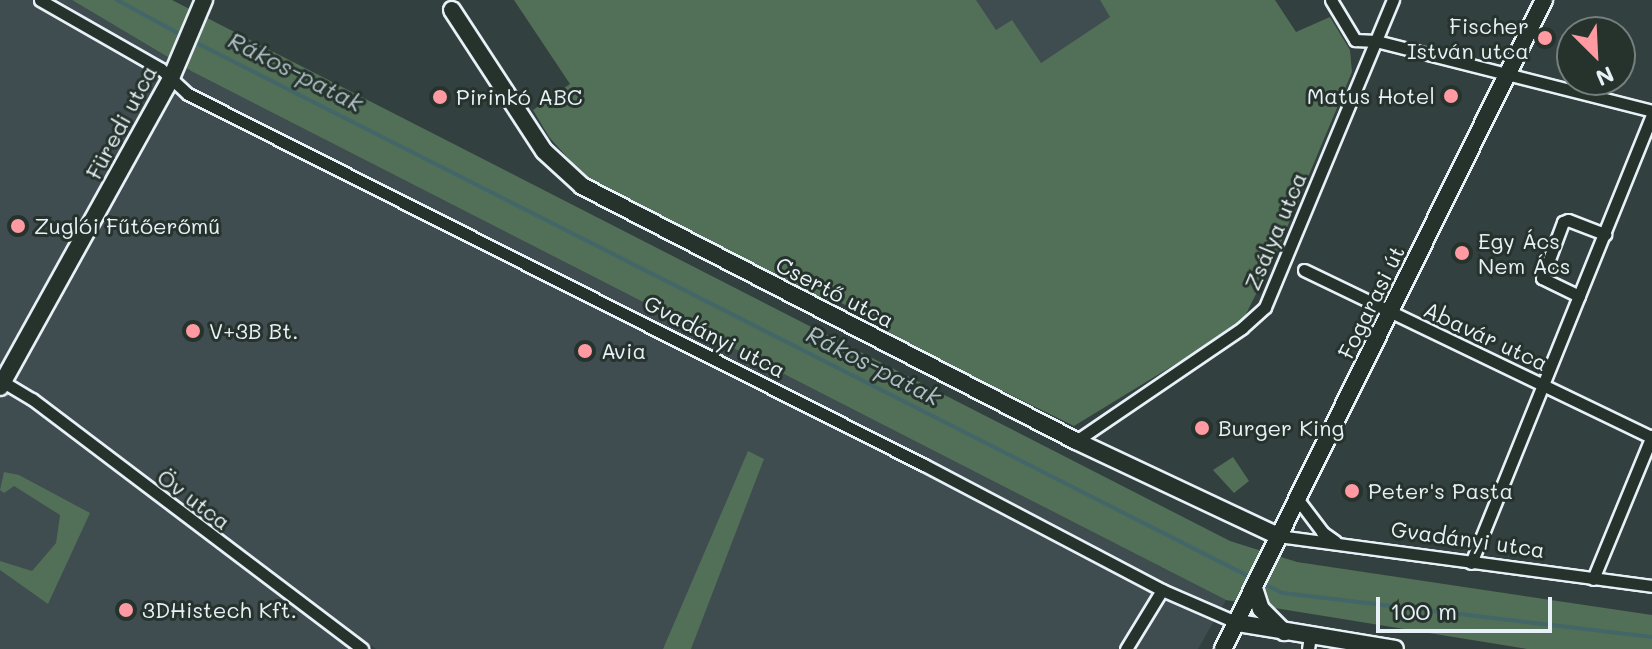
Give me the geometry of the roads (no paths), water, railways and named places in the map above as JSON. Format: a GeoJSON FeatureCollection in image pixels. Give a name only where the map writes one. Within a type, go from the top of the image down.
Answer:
{"type":"FeatureCollection","features":[{"type":"Feature","properties":{"kind":"street","name":"Gvadányi utca"},"geometry":{"type":"LineString","coordinates":[[40,0],[171,78],[188,94],[924,465],[1162,590],[1238,623],[1285,632],[1309,643],[1395,649]]}},
{"type":"Feature","properties":{"kind":"street","name":"Füredi utca"},"geometry":{"type":"LineString","coordinates":[[1,383],[171,78],[204,0]]}},
{"type":"Feature","properties":{"kind":"street"},"geometry":{"type":"LineString","coordinates":[[1331,0],[1355,40],[1376,41],[1652,113],[1471,563]]}},
{"type":"Feature","properties":{"kind":"street","name":"Zsálya utca"},"geometry":{"type":"LineString","coordinates":[[1076,441],[1242,328],[1265,307],[1393,0]]}},
{"type":"Feature","properties":{"kind":"street","name":"Fogarasi út"},"geometry":{"type":"LineString","coordinates":[[1226,649],[1278,536],[1299,501],[1544,0]]}},
{"type":"Feature","properties":{"kind":"street","name":"Csertő utca"},"geometry":{"type":"LineString","coordinates":[[449,5],[544,151],[572,180],[1076,441],[1278,536]]}},
{"type":"Feature","properties":{"kind":"street"},"geometry":{"type":"LineString","coordinates":[[1579,296],[1542,280],[1563,222],[1568,220],[1605,234]]}},
{"type":"Feature","properties":{"kind":"street","name":"Abavár utca"},"geometry":{"type":"LineString","coordinates":[[1304,270],[1652,436]]}},
{"type":"Feature","properties":{"kind":"street","name":"Öv utca"},"geometry":{"type":"LineString","coordinates":[[1,383],[32,399],[362,649]]}},
{"type":"Feature","properties":{"kind":"street"},"geometry":{"type":"LineString","coordinates":[[1593,579],[1652,436]]}},
{"type":"Feature","properties":{"kind":"street"},"geometry":{"type":"LineString","coordinates":[[1299,501],[1322,532],[1336,541]]}},
{"type":"Feature","properties":{"kind":"street","name":"Gvadányi utca"},"geometry":{"type":"LineString","coordinates":[[1278,536],[1336,541],[1471,563],[1652,586]]}},
{"type":"Feature","properties":{"kind":"street"},"geometry":{"type":"LineString","coordinates":[[1254,588],[1261,609],[1285,632]]}},
{"type":"Feature","properties":{"kind":"street"},"geometry":{"type":"LineString","coordinates":[[1126,649],[1162,590]]}},
{"type":"Feature","properties":{"kind":"waterway","name":"Rákos-patak"},"geometry":{"type":"LineString","coordinates":[[117,0],[185,37]]}},
{"type":"Feature","properties":{"kind":"waterway","name":"Rákos-patak"},"geometry":{"type":"LineString","coordinates":[[193,41],[1252,578]]}},
{"type":"Feature","properties":{"kind":"waterway","name":"Rákos-patak"},"geometry":{"type":"LineString","coordinates":[[1260,582],[1283,593],[1652,637]]}},
{"type":"Feature","properties":{"kind":"place","name":"Fischer István utca"},"geometry":{"type":"Point","coordinates":[1545,38]}},
{"type":"Feature","properties":{"kind":"place","name":"Matus Hotel"},"geometry":{"type":"Point","coordinates":[1451,96]}},
{"type":"Feature","properties":{"kind":"place","name":"Pirinkó ABC"},"geometry":{"type":"Point","coordinates":[440,97]}},
{"type":"Feature","properties":{"kind":"place","name":"Zuglói Fűtőerőmű"},"geometry":{"type":"Point","coordinates":[18,226]}},
{"type":"Feature","properties":{"kind":"place","name":"Egy Ács Nem Ács"},"geometry":{"type":"Point","coordinates":[1462,253]}},
{"type":"Feature","properties":{"kind":"place","name":"V+3B Bt."},"geometry":{"type":"Point","coordinates":[193,331]}},
{"type":"Feature","properties":{"kind":"place","name":"Avia"},"geometry":{"type":"Point","coordinates":[585,351]}},
{"type":"Feature","properties":{"kind":"place","name":"Burger King"},"geometry":{"type":"Point","coordinates":[1202,428]}},
{"type":"Feature","properties":{"kind":"place","name":"Peter's Pasta"},"geometry":{"type":"Point","coordinates":[1352,491]}},
{"type":"Feature","properties":{"kind":"place","name":"3DHistech Kft."},"geometry":{"type":"Point","coordinates":[126,610]}}]}
